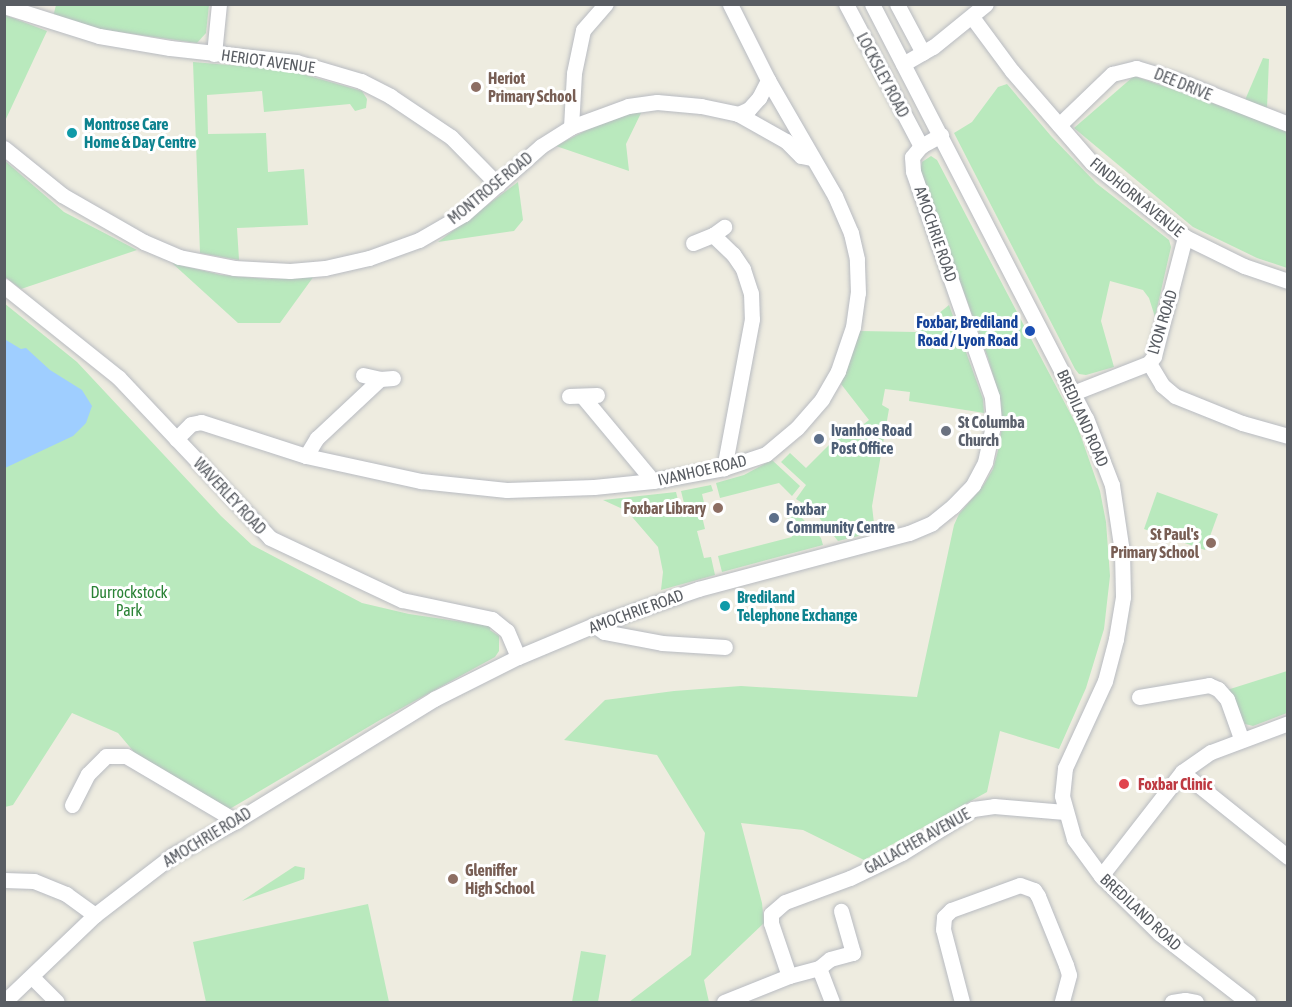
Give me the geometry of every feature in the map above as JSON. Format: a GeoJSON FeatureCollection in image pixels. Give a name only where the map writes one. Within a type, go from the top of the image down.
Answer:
{"type":"FeatureCollection","features":[{"type":"Feature","properties":{"kind":"street"},"geometry":{"type":"LineString","coordinates":[[214,54],[219,4]]}},
{"type":"Feature","properties":{"kind":"street"},"geometry":{"type":"LineString","coordinates":[[572,127],[574,73],[583,30],[606,4]]}},
{"type":"Feature","properties":{"kind":"street","name":"IVANHOE ROAD"},"geometry":{"type":"LineString","coordinates":[[176,439],[190,424],[201,422],[306,456],[421,481],[507,490],[594,487],[653,481],[724,468],[766,454],[797,428],[822,399],[838,371],[854,327],[858,293],[857,260],[851,233],[835,196],[768,80],[730,4]]}},
{"type":"Feature","properties":{"kind":"street","name":"LOCKSLEY ROAD"},"geometry":{"type":"LineString","coordinates":[[846,4],[921,146]]}},
{"type":"Feature","properties":{"kind":"street","name":"BREDILAND ROAD"},"geometry":{"type":"LineString","coordinates":[[872,4],[1073,393],[1097,442],[1112,485],[1122,552],[1123,597],[1116,639],[1105,681],[1065,768],[1062,796],[1074,839],[1101,876],[1159,933],[1248,1002]]}},
{"type":"Feature","properties":{"kind":"street"},"geometry":{"type":"LineString","coordinates":[[897,4],[922,53]]}},
{"type":"Feature","properties":{"kind":"street"},"geometry":{"type":"LineString","coordinates":[[903,64],[972,17],[986,4]]}},
{"type":"Feature","properties":{"kind":"street","name":"HERIOT AVENUE"},"geometry":{"type":"LineString","coordinates":[[4,6],[99,36],[214,54],[304,64],[377,88],[452,137],[498,185]]}},
{"type":"Feature","properties":{"kind":"street","name":"FINDHORN AVENUE"},"geometry":{"type":"LineString","coordinates":[[972,17],[1012,71],[1092,164],[1185,237],[1244,266],[1287,281]]}},
{"type":"Feature","properties":{"kind":"street","name":"DEE DRIVE"},"geometry":{"type":"LineString","coordinates":[[1059,125],[1112,75],[1136,68],[1176,80],[1287,124]]}},
{"type":"Feature","properties":{"kind":"street"},"geometry":{"type":"LineString","coordinates":[[738,114],[748,109],[759,98],[768,80]]}},
{"type":"Feature","properties":{"kind":"street","name":"MONTROSE ROAD"},"geometry":{"type":"LineString","coordinates":[[4,147],[62,195],[144,242],[179,258],[234,268],[290,271],[325,268],[369,258],[420,240],[464,214],[541,146],[572,127],[628,106],[657,102],[701,106],[738,114],[786,141],[801,156],[812,158]]}},
{"type":"Feature","properties":{"kind":"street"},"geometry":{"type":"LineString","coordinates":[[921,146],[941,135]]}},
{"type":"Feature","properties":{"kind":"street","name":"AMOCHRIE ROAD"},"geometry":{"type":"LineString","coordinates":[[4,1002],[95,915],[173,855],[236,821],[434,699],[518,657],[594,625],[698,589],[909,533],[932,523],[953,506],[974,485],[990,443],[994,421],[992,397],[913,171],[912,157],[921,146]]}},
{"type":"Feature","properties":{"kind":"street"},"geometry":{"type":"LineString","coordinates":[[693,243],[719,231],[743,269],[751,293],[752,319],[724,468]]}},
{"type":"Feature","properties":{"kind":"street","name":"LYON ROAD"},"geometry":{"type":"LineString","coordinates":[[1073,393],[1149,363],[1157,349],[1185,237]]}},
{"type":"Feature","properties":{"kind":"street","name":"WAVERLEY ROAD"},"geometry":{"type":"LineString","coordinates":[[4,286],[118,378],[270,538],[402,600],[492,619],[507,631],[518,657]]}},
{"type":"Feature","properties":{"kind":"street"},"geometry":{"type":"LineString","coordinates":[[1149,363],[1162,385],[1175,396],[1242,423],[1287,436]]}},
{"type":"Feature","properties":{"kind":"street"},"geometry":{"type":"LineString","coordinates":[[306,456],[317,438],[386,379],[363,375]]}},
{"type":"Feature","properties":{"kind":"street"},"geometry":{"type":"LineString","coordinates":[[583,396],[653,481]]}},
{"type":"Feature","properties":{"kind":"street"},"geometry":{"type":"LineString","coordinates":[[594,625],[604,632],[662,643],[725,647]]}},
{"type":"Feature","properties":{"kind":"street"},"geometry":{"type":"LineString","coordinates":[[1139,698],[1209,685],[1218,689],[1227,699],[1241,738]]}},
{"type":"Feature","properties":{"kind":"street"},"geometry":{"type":"LineString","coordinates":[[1101,876],[1182,772],[1211,752],[1241,738],[1287,723]]}},
{"type":"Feature","properties":{"kind":"street"},"geometry":{"type":"LineString","coordinates":[[72,805],[88,774],[106,756],[126,756],[236,821]]}},
{"type":"Feature","properties":{"kind":"street"},"geometry":{"type":"LineString","coordinates":[[1182,772],[1287,857]]}},
{"type":"Feature","properties":{"kind":"street","name":"GALLACHER AVENUE"},"geometry":{"type":"LineString","coordinates":[[789,976],[771,923],[771,914],[785,902],[850,878],[891,858],[973,809],[994,806],[1065,812]]}},
{"type":"Feature","properties":{"kind":"street"},"geometry":{"type":"LineString","coordinates":[[4,880],[34,881],[66,894],[95,915]]}},
{"type":"Feature","properties":{"kind":"street"},"geometry":{"type":"LineString","coordinates":[[962,1002],[943,929],[944,916],[951,910],[1013,885],[1020,885],[1034,890],[1038,896],[1066,965],[1069,975],[1062,1002]]}},
{"type":"Feature","properties":{"kind":"street"},"geometry":{"type":"LineString","coordinates":[[724,1002],[789,976],[819,968],[830,959],[853,953],[841,911]]}},
{"type":"Feature","properties":{"kind":"street"},"geometry":{"type":"LineString","coordinates":[[819,968],[832,1002]]}},
{"type":"Feature","properties":{"kind":"street"},"geometry":{"type":"LineString","coordinates":[[32,977],[57,1002]]}},
{"type":"Feature","properties":{"kind":"street"},"geometry":{"type":"LineString","coordinates":[[1172,1002],[1185,1000],[1196,1002]]}},
{"type":"Feature","properties":{"kind":"green space"},"geometry":{"type":"Polygon","coordinates":[[[56,5],[209,5],[206,33],[197,43],[98,29],[53,17],[56,5]]]}},
{"type":"Feature","properties":{"kind":"green space"},"geometry":{"type":"Polygon","coordinates":[[[4,15],[47,31],[5,121],[4,15]]]}},
{"type":"Feature","properties":{"kind":"green space"},"geometry":{"type":"Polygon","coordinates":[[[1263,58],[1269,59],[1267,108],[1245,100],[1263,58]]]}},
{"type":"Feature","properties":{"kind":"green space"},"geometry":{"type":"Polygon","coordinates":[[[193,62],[288,70],[362,91],[367,99],[366,108],[355,111],[350,104],[264,112],[262,91],[207,95],[208,134],[266,133],[268,172],[304,169],[308,225],[237,228],[239,260],[200,253],[193,62]]]}},
{"type":"Feature","properties":{"kind":"green space"},"geometry":{"type":"Polygon","coordinates":[[[1134,76],[1287,129],[1287,268],[1257,258],[1193,227],[1074,128],[1134,76]]]}},
{"type":"Feature","properties":{"kind":"green space"},"geometry":{"type":"Polygon","coordinates":[[[1007,84],[1051,136],[1096,183],[1169,240],[1171,247],[1155,317],[1149,298],[1143,290],[1110,281],[1101,321],[1114,367],[1086,375],[1079,374],[1075,369],[954,133],[972,122],[998,87],[1007,84]]]}},
{"type":"Feature","properties":{"kind":"green space"},"geometry":{"type":"Polygon","coordinates":[[[642,111],[626,144],[629,171],[556,146],[604,121],[642,111]]]}},
{"type":"Feature","properties":{"kind":"green space"},"geometry":{"type":"Polygon","coordinates":[[[931,156],[937,160],[1078,428],[1100,491],[1106,522],[1110,576],[1104,629],[1086,688],[1059,749],[1000,731],[987,792],[864,860],[803,830],[741,823],[762,903],[764,923],[704,980],[709,1002],[629,1002],[691,955],[705,833],[657,755],[564,740],[605,700],[674,691],[741,686],[917,697],[954,525],[959,514],[983,486],[993,469],[1002,424],[1001,402],[988,358],[920,172],[922,162],[931,156]]]}},
{"type":"Feature","properties":{"kind":"green space"},"geometry":{"type":"Polygon","coordinates":[[[4,160],[64,212],[137,250],[21,289],[5,277],[4,160]]]}},
{"type":"Feature","properties":{"kind":"green space"},"geometry":{"type":"Polygon","coordinates":[[[518,182],[523,220],[514,231],[438,242],[518,182]]]}},
{"type":"Feature","properties":{"kind":"green space"},"geometry":{"type":"Polygon","coordinates":[[[172,263],[221,275],[269,279],[314,276],[280,323],[238,323],[172,263]]]}},
{"type":"Feature","properties":{"kind":"green space","name":"Durrockstock Park"},"geometry":{"type":"Polygon","coordinates":[[[4,303],[77,362],[221,516],[252,545],[362,603],[409,614],[490,626],[490,630],[499,636],[499,651],[495,657],[380,720],[228,810],[140,759],[118,733],[72,713],[13,805],[5,807],[4,303]]]}},
{"type":"Feature","properties":{"kind":"green space"},"geometry":{"type":"Polygon","coordinates":[[[949,305],[983,399],[984,413],[909,401],[910,392],[885,389],[882,405],[889,409],[872,506],[875,532],[838,541],[812,509],[796,499],[806,485],[781,462],[790,453],[806,468],[845,429],[851,434],[869,420],[841,384],[860,331],[916,332],[949,305]]]}},
{"type":"Feature","properties":{"kind":"green space"},"geometry":{"type":"Polygon","coordinates":[[[772,460],[800,486],[792,496],[779,483],[720,498],[716,483],[744,475],[772,460]]]}},
{"type":"Feature","properties":{"kind":"green space"},"geometry":{"type":"Polygon","coordinates":[[[711,485],[713,491],[702,494],[705,507],[686,511],[681,491],[711,485]]]}},
{"type":"Feature","properties":{"kind":"green space"},"geometry":{"type":"Polygon","coordinates":[[[676,492],[682,516],[701,512],[705,529],[697,531],[704,558],[711,557],[715,575],[661,590],[663,572],[658,547],[627,511],[603,500],[676,492]]]}},
{"type":"Feature","properties":{"kind":"green space"},"geometry":{"type":"Polygon","coordinates":[[[1157,492],[1218,514],[1205,550],[1144,529],[1157,492]]]}},
{"type":"Feature","properties":{"kind":"green space"},"geometry":{"type":"Polygon","coordinates":[[[786,511],[802,518],[821,538],[823,545],[722,572],[718,556],[792,537],[786,511]]]}},
{"type":"Feature","properties":{"kind":"green space"},"geometry":{"type":"Polygon","coordinates":[[[1287,671],[1287,713],[1253,726],[1245,724],[1227,690],[1287,671]]]}},
{"type":"Feature","properties":{"kind":"green space"},"geometry":{"type":"Polygon","coordinates":[[[295,866],[305,868],[304,879],[242,901],[295,866]]]}},
{"type":"Feature","properties":{"kind":"green space"},"geometry":{"type":"Polygon","coordinates":[[[368,904],[389,1002],[206,1002],[193,942],[368,904]]]}},
{"type":"Feature","properties":{"kind":"green space"},"geometry":{"type":"Polygon","coordinates":[[[581,951],[606,955],[598,1002],[572,1002],[581,951]]]}},
{"type":"Feature","properties":{"kind":"water"},"geometry":{"type":"Polygon","coordinates":[[[4,332],[6,340],[21,349],[26,348],[50,370],[82,390],[92,406],[86,423],[73,436],[5,468],[4,332]]]}},
{"type":"Feature","properties":{"kind":"place","name":"Heriot Primary School"},"geometry":{"type":"Point","coordinates":[476,87]}},
{"type":"Feature","properties":{"kind":"place","name":"Montrose Care Home & Day Centre"},"geometry":{"type":"Point","coordinates":[72,133]}},
{"type":"Feature","properties":{"kind":"place","name":"Foxbar, Brediland Road / Lyon Road"},"geometry":{"type":"Point","coordinates":[1030,331]}},
{"type":"Feature","properties":{"kind":"place","name":"St Columba Church"},"geometry":{"type":"Point","coordinates":[946,431]}},
{"type":"Feature","properties":{"kind":"place","name":"Ivanhoe Road Post Office"},"geometry":{"type":"Point","coordinates":[819,439]}},
{"type":"Feature","properties":{"kind":"place","name":"Foxbar Library"},"geometry":{"type":"Point","coordinates":[718,508]}},
{"type":"Feature","properties":{"kind":"place","name":"Foxbar Community Centre"},"geometry":{"type":"Point","coordinates":[774,518]}},
{"type":"Feature","properties":{"kind":"place","name":"St Paul's Primary School"},"geometry":{"type":"Point","coordinates":[1211,543]}},
{"type":"Feature","properties":{"kind":"place","name":"Brediland Telephone Exchange"},"geometry":{"type":"Point","coordinates":[725,606]}},
{"type":"Feature","properties":{"kind":"place","name":"Foxbar Clinic"},"geometry":{"type":"Point","coordinates":[1124,784]}},
{"type":"Feature","properties":{"kind":"place","name":"Gleniffer High School"},"geometry":{"type":"Point","coordinates":[453,879]}}]}
